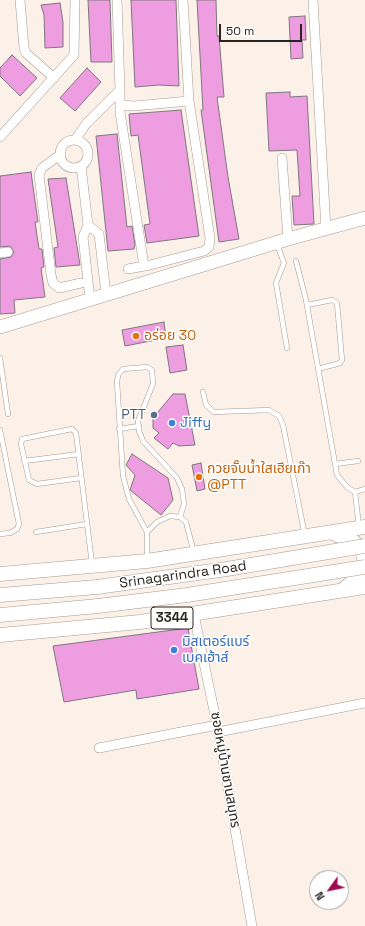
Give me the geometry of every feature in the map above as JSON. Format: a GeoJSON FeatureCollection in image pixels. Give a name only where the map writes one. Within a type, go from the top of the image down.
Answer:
{"type":"FeatureCollection","features":[{"type":"Feature","properties":{"kind":"main road","name":"Srinagarindra Road"},"geometry":{"type":"LineString","coordinates":[[0,574],[147,561],[362,528]]}},
{"type":"Feature","properties":{"kind":"main road"},"geometry":{"type":"LineString","coordinates":[[331,533],[344,536],[354,542],[364,556],[364,565],[360,576],[342,591]]}},
{"type":"Feature","properties":{"kind":"main road","name":"Srinagarindra Road"},"geometry":{"type":"LineString","coordinates":[[0,595],[97,587],[220,570],[365,546]]}},
{"type":"Feature","properties":{"kind":"main road","name":"Srinagarindra Road"},"geometry":{"type":"LineString","coordinates":[[0,615],[98,606],[216,591],[365,567]]}},
{"type":"Feature","properties":{"kind":"main road","name":"3344"},"geometry":{"type":"LineString","coordinates":[[0,635],[88,628],[194,615],[365,587]]}},
{"type":"Feature","properties":{"kind":"street"},"geometry":{"type":"LineString","coordinates":[[20,0],[24,48],[26,53],[54,78]]}},
{"type":"Feature","properties":{"kind":"street"},"geometry":{"type":"LineString","coordinates":[[0,137],[74,55],[75,0]]}},
{"type":"Feature","properties":{"kind":"street"},"geometry":{"type":"LineString","coordinates":[[117,0],[120,105],[144,266]]}},
{"type":"Feature","properties":{"kind":"street"},"geometry":{"type":"LineString","coordinates":[[128,269],[204,251],[209,247],[210,238],[189,101],[183,0]]}},
{"type":"Feature","properties":{"kind":"street"},"geometry":{"type":"LineString","coordinates":[[313,0],[326,229]]}},
{"type":"Feature","properties":{"kind":"street"},"geometry":{"type":"LineString","coordinates":[[75,140],[86,124],[120,90]]}},
{"type":"Feature","properties":{"kind":"street"},"geometry":{"type":"LineString","coordinates":[[120,105],[134,106],[189,101]]}},
{"type":"Feature","properties":{"kind":"street"},"geometry":{"type":"LineString","coordinates":[[75,140],[81,142],[88,151],[85,163],[81,166],[70,167],[65,164],[61,154],[63,146],[70,141],[75,140]]}},
{"type":"Feature","properties":{"kind":"street"},"geometry":{"type":"LineString","coordinates":[[61,154],[42,168],[39,175],[51,275],[53,284],[59,288],[81,283]]}},
{"type":"Feature","properties":{"kind":"street"},"geometry":{"type":"LineString","coordinates":[[282,158],[283,241]]}},
{"type":"Feature","properties":{"kind":"street"},"geometry":{"type":"LineString","coordinates":[[81,166],[88,225],[83,237],[90,299]]}},
{"type":"Feature","properties":{"kind":"street"},"geometry":{"type":"LineString","coordinates":[[0,327],[283,241],[365,218]]}},
{"type":"Feature","properties":{"kind":"street"},"geometry":{"type":"LineString","coordinates":[[88,225],[99,234],[106,294]]}},
{"type":"Feature","properties":{"kind":"street","name":"ซอยหมู่บ้านชานสมุทร"},"geometry":{"type":"LineString","coordinates":[[194,615],[218,728],[252,926]]}},
{"type":"Feature","properties":{"kind":"street"},"geometry":{"type":"LineString","coordinates":[[99,748],[365,703]]}},
{"type":"Feature","properties":{"kind":"lane"},"geometry":{"type":"LineString","coordinates":[[283,241],[284,264],[276,283],[287,348]]}},
{"type":"Feature","properties":{"kind":"lane"},"geometry":{"type":"LineString","coordinates":[[296,261],[307,305],[337,476],[347,487],[355,492],[362,528]]}},
{"type":"Feature","properties":{"kind":"lane"},"geometry":{"type":"LineString","coordinates":[[307,305],[332,300],[337,302],[342,360],[340,363],[318,369]]}},
{"type":"Feature","properties":{"kind":"lane"},"geometry":{"type":"LineString","coordinates":[[0,358],[8,414]]}},
{"type":"Feature","properties":{"kind":"lane"},"geometry":{"type":"LineString","coordinates":[[147,561],[147,532],[129,499],[123,476],[119,429],[118,375],[123,369],[147,367],[152,370],[153,384],[138,421],[143,441],[177,478],[182,489],[184,504],[180,517]]}},
{"type":"Feature","properties":{"kind":"lane"},"geometry":{"type":"LineString","coordinates":[[203,392],[206,404],[214,412],[269,410],[279,416],[283,425],[305,537]]}},
{"type":"Feature","properties":{"kind":"lane"},"geometry":{"type":"LineString","coordinates":[[119,429],[139,426]]}},
{"type":"Feature","properties":{"kind":"lane"},"geometry":{"type":"LineString","coordinates":[[0,430],[19,524],[17,529],[0,534]]}},
{"type":"Feature","properties":{"kind":"lane"},"geometry":{"type":"LineString","coordinates":[[81,478],[37,484],[32,483],[27,477],[21,444],[22,439],[72,430],[76,433],[92,567]]}},
{"type":"Feature","properties":{"kind":"lane"},"geometry":{"type":"LineString","coordinates":[[24,461],[79,454]]}},
{"type":"Feature","properties":{"kind":"lane"},"geometry":{"type":"LineString","coordinates":[[335,464],[358,461]]}},
{"type":"Feature","properties":{"kind":"lane"},"geometry":{"type":"LineString","coordinates":[[355,492],[365,489]]}},
{"type":"Feature","properties":{"kind":"lane"},"geometry":{"type":"LineString","coordinates":[[147,532],[157,522],[170,516],[180,517],[186,522],[194,555]]}},
{"type":"Feature","properties":{"kind":"lane"},"geometry":{"type":"LineString","coordinates":[[36,532],[87,524]]}},
{"type":"Feature","properties":{"kind":"building"},"geometry":{"type":"Polygon","coordinates":[[[88,0],[110,0],[112,62],[91,62],[88,0]]]}},
{"type":"Feature","properties":{"kind":"building"},"geometry":{"type":"Polygon","coordinates":[[[131,0],[176,0],[179,86],[159,85],[135,87],[131,0]]]}},
{"type":"Feature","properties":{"kind":"building"},"geometry":{"type":"Polygon","coordinates":[[[197,0],[216,0],[217,36],[219,36],[224,97],[217,97],[228,177],[239,239],[219,242],[201,110],[203,110],[197,0]]]}},
{"type":"Feature","properties":{"kind":"building"},"geometry":{"type":"Polygon","coordinates":[[[60,3],[63,22],[63,47],[45,48],[44,15],[41,5],[60,3]]]}},
{"type":"Feature","properties":{"kind":"building"},"geometry":{"type":"Polygon","coordinates":[[[305,16],[306,40],[302,40],[303,58],[291,59],[289,17],[305,16]]]}},
{"type":"Feature","properties":{"kind":"building"},"geometry":{"type":"Polygon","coordinates":[[[12,55],[37,78],[20,96],[0,76],[0,68],[12,55]]]}},
{"type":"Feature","properties":{"kind":"building"},"geometry":{"type":"Polygon","coordinates":[[[87,68],[101,82],[75,111],[60,98],[87,68]]]}},
{"type":"Feature","properties":{"kind":"building"},"geometry":{"type":"Polygon","coordinates":[[[290,92],[290,97],[307,96],[314,224],[294,225],[292,196],[300,196],[297,150],[269,151],[266,93],[290,92]]]}},
{"type":"Feature","properties":{"kind":"building"},"geometry":{"type":"Polygon","coordinates":[[[181,110],[199,236],[147,243],[144,225],[150,224],[138,135],[131,136],[129,114],[181,110]]]}},
{"type":"Feature","properties":{"kind":"building"},"geometry":{"type":"Polygon","coordinates":[[[117,134],[127,227],[132,226],[135,245],[134,249],[108,251],[96,136],[117,134]]]}},
{"type":"Feature","properties":{"kind":"building"},"geometry":{"type":"Polygon","coordinates":[[[31,172],[38,222],[35,222],[39,249],[42,249],[44,267],[41,268],[45,297],[14,300],[15,313],[0,314],[0,259],[11,257],[14,252],[10,246],[0,247],[0,176],[31,172]]]}},
{"type":"Feature","properties":{"kind":"building"},"geometry":{"type":"Polygon","coordinates":[[[66,178],[80,265],[56,267],[54,248],[58,247],[48,179],[66,178]]]}},
{"type":"Feature","properties":{"kind":"building"},"geometry":{"type":"Polygon","coordinates":[[[164,322],[166,338],[125,346],[122,330],[164,322]]]}},
{"type":"Feature","properties":{"kind":"building"},"geometry":{"type":"Polygon","coordinates":[[[183,345],[187,370],[170,373],[166,347],[183,345]]]}},
{"type":"Feature","properties":{"kind":"building","name":"Jiffy"},"geometry":{"type":"Polygon","coordinates":[[[173,394],[185,394],[195,445],[179,446],[173,443],[168,449],[154,438],[159,433],[153,428],[153,418],[173,394]]]}},
{"type":"Feature","properties":{"kind":"building"},"geometry":{"type":"Polygon","coordinates":[[[132,454],[168,478],[173,500],[161,515],[130,490],[135,475],[126,465],[132,454]]]}},
{"type":"Feature","properties":{"kind":"building","name":"กวยจั๊บน้ำใสเฮียเก๊า @PTT"},"geometry":{"type":"Polygon","coordinates":[[[201,463],[205,489],[197,491],[192,465],[201,463]]]}},
{"type":"Feature","properties":{"kind":"building"},"geometry":{"type":"Polygon","coordinates":[[[188,628],[199,689],[137,699],[136,690],[64,702],[53,646],[188,628]]]}},
{"type":"Feature","properties":{"kind":"place","name":"อร่อย 30"},"geometry":{"type":"Point","coordinates":[136,336]}},
{"type":"Feature","properties":{"kind":"place","name":"PTT"},"geometry":{"type":"Point","coordinates":[154,415]}},
{"type":"Feature","properties":{"kind":"place","name":"Jiffy"},"geometry":{"type":"Point","coordinates":[172,423]}},
{"type":"Feature","properties":{"kind":"place","name":"กวยจั๊บน้ำใสเฮียเก๊า @PTT"},"geometry":{"type":"Point","coordinates":[199,477]}},
{"type":"Feature","properties":{"kind":"place","name":"มิสเตอร์แบร์ เบคเฮ้าส์"},"geometry":{"type":"Point","coordinates":[174,650]}}]}
